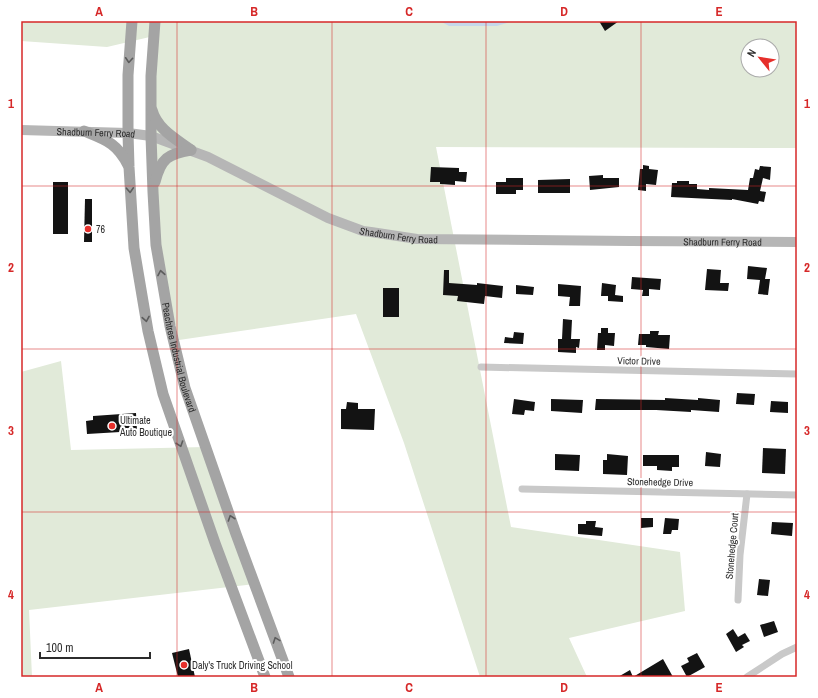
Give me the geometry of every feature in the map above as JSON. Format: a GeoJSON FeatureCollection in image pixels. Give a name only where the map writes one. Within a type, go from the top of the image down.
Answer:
{"type":"FeatureCollection","features":[{"type":"Feature","properties":{"kind":"main road"},"geometry":{"type":"LineString","coordinates":[[132,21],[128,75],[129,167],[134,248],[148,331],[163,394],[215,543],[265,677]]}},
{"type":"Feature","properties":{"kind":"main road","name":"Peachtree Industrial Boulevard"},"geometry":{"type":"LineString","coordinates":[[155,21],[151,76],[153,192],[156,244],[170,326],[185,388],[236,534],[289,677]]}},
{"type":"Feature","properties":{"kind":"main road"},"geometry":{"type":"LineString","coordinates":[[151,106],[157,122],[166,132],[191,150]]}},
{"type":"Feature","properties":{"kind":"main road"},"geometry":{"type":"LineString","coordinates":[[84,131],[115,146],[123,155],[129,167]]}},
{"type":"Feature","properties":{"kind":"main road"},"geometry":{"type":"LineString","coordinates":[[153,192],[158,170],[161,163],[167,156],[191,150]]}},
{"type":"Feature","properties":{"kind":"street","name":"Shadburn Ferry Road"},"geometry":{"type":"LineString","coordinates":[[21,130],[128,133],[151,136],[191,150],[328,218],[363,231],[417,239],[797,242]]}},
{"type":"Feature","properties":{"kind":"street","name":"Victor Drive"},"geometry":{"type":"LineString","coordinates":[[481,367],[797,374]]}},
{"type":"Feature","properties":{"kind":"street","name":"Stonehedge Drive"},"geometry":{"type":"LineString","coordinates":[[522,489],[797,494]]}},
{"type":"Feature","properties":{"kind":"street","name":"Stonehedge Court"},"geometry":{"type":"LineString","coordinates":[[738,600],[740,555],[747,494]]}},
{"type":"Feature","properties":{"kind":"street"},"geometry":{"type":"LineString","coordinates":[[747,677],[782,654],[797,647]]}},
{"type":"Feature","properties":{"kind":"green space"},"geometry":{"type":"Polygon","coordinates":[[[21,21],[797,21],[797,148],[436,147],[511,527],[680,552],[685,611],[569,638],[587,677],[480,677],[404,443],[356,314],[179,340],[153,230],[154,36],[107,47],[21,41],[21,21]]]}},
{"type":"Feature","properties":{"kind":"green space"},"geometry":{"type":"Polygon","coordinates":[[[61,361],[71,450],[205,447],[255,584],[29,610],[32,677],[21,677],[21,372],[61,361]]]}},
{"type":"Feature","properties":{"kind":"water"},"geometry":{"type":"Polygon","coordinates":[[[440,21],[513,21],[497,26],[449,26],[440,21]]]}},
{"type":"Feature","properties":{"kind":"building"},"geometry":{"type":"Polygon","coordinates":[[[599,21],[619,21],[605,31],[599,21]]]}},
{"type":"Feature","properties":{"kind":"building"},"geometry":{"type":"Polygon","coordinates":[[[643,165],[649,166],[649,169],[658,170],[656,185],[646,184],[646,191],[638,190],[640,169],[643,169],[643,165]]]}},
{"type":"Feature","properties":{"kind":"building"},"geometry":{"type":"Polygon","coordinates":[[[760,166],[771,167],[770,180],[763,178],[760,191],[766,192],[764,202],[759,201],[758,204],[732,199],[671,197],[672,183],[677,183],[677,181],[689,181],[689,184],[697,184],[697,189],[709,190],[709,188],[748,190],[750,178],[753,178],[755,169],[759,170],[760,166]]]}},
{"type":"Feature","properties":{"kind":"building"},"geometry":{"type":"Polygon","coordinates":[[[431,167],[459,168],[459,172],[467,172],[466,182],[455,181],[455,185],[430,182],[431,167]]]}},
{"type":"Feature","properties":{"kind":"building"},"geometry":{"type":"Polygon","coordinates":[[[603,175],[603,178],[619,178],[619,187],[590,190],[589,176],[603,175]]]}},
{"type":"Feature","properties":{"kind":"building"},"geometry":{"type":"Polygon","coordinates":[[[506,178],[523,178],[523,190],[516,190],[516,194],[496,194],[496,182],[506,182],[506,178]]]}},
{"type":"Feature","properties":{"kind":"building"},"geometry":{"type":"Polygon","coordinates":[[[570,179],[570,193],[538,193],[538,180],[570,179]]]}},
{"type":"Feature","properties":{"kind":"building"},"geometry":{"type":"Polygon","coordinates":[[[53,182],[68,182],[68,234],[53,234],[53,182]]]}},
{"type":"Feature","properties":{"kind":"building"},"geometry":{"type":"Polygon","coordinates":[[[85,199],[92,199],[92,242],[84,242],[85,199]]]}},
{"type":"Feature","properties":{"kind":"building"},"geometry":{"type":"Polygon","coordinates":[[[748,266],[767,268],[765,279],[770,279],[768,295],[758,294],[760,280],[747,279],[748,266]]]}},
{"type":"Feature","properties":{"kind":"building"},"geometry":{"type":"Polygon","coordinates":[[[707,269],[721,270],[720,283],[729,283],[728,291],[705,290],[707,269]]]}},
{"type":"Feature","properties":{"kind":"building"},"geometry":{"type":"Polygon","coordinates":[[[444,270],[449,270],[449,283],[477,285],[477,283],[503,286],[502,298],[485,296],[484,304],[457,301],[458,296],[443,295],[444,270]]]}},
{"type":"Feature","properties":{"kind":"building"},"geometry":{"type":"Polygon","coordinates":[[[632,277],[661,279],[660,290],[649,289],[649,296],[642,296],[643,290],[631,289],[632,277]]]}},
{"type":"Feature","properties":{"kind":"building"},"geometry":{"type":"Polygon","coordinates":[[[602,283],[616,285],[615,295],[623,296],[623,302],[608,301],[608,296],[601,296],[602,283]]]}},
{"type":"Feature","properties":{"kind":"building"},"geometry":{"type":"Polygon","coordinates":[[[558,284],[581,286],[580,306],[569,306],[570,297],[558,296],[558,284]]]}},
{"type":"Feature","properties":{"kind":"building"},"geometry":{"type":"Polygon","coordinates":[[[516,285],[534,287],[533,295],[516,294],[516,285]]]}},
{"type":"Feature","properties":{"kind":"building"},"geometry":{"type":"Polygon","coordinates":[[[383,288],[399,288],[399,317],[383,317],[383,288]]]}},
{"type":"Feature","properties":{"kind":"building"},"geometry":{"type":"Polygon","coordinates":[[[563,319],[572,320],[571,339],[580,339],[579,348],[576,347],[576,353],[558,352],[558,339],[562,339],[563,319]]]}},
{"type":"Feature","properties":{"kind":"building"},"geometry":{"type":"Polygon","coordinates":[[[601,328],[608,328],[608,333],[615,333],[614,346],[605,345],[605,350],[597,350],[598,333],[601,333],[601,328]]]}},
{"type":"Feature","properties":{"kind":"building"},"geometry":{"type":"Polygon","coordinates":[[[650,331],[659,331],[658,335],[670,335],[669,349],[638,345],[639,334],[650,334],[650,331]]]}},
{"type":"Feature","properties":{"kind":"building"},"geometry":{"type":"Polygon","coordinates":[[[514,332],[524,333],[523,344],[504,343],[505,337],[513,338],[514,332]]]}},
{"type":"Feature","properties":{"kind":"building"},"geometry":{"type":"Polygon","coordinates":[[[737,393],[755,394],[754,405],[736,404],[737,393]]]}},
{"type":"Feature","properties":{"kind":"building"},"geometry":{"type":"Polygon","coordinates":[[[665,398],[720,400],[719,412],[691,410],[691,412],[656,410],[595,410],[596,399],[665,400],[665,398]]]}},
{"type":"Feature","properties":{"kind":"building"},"geometry":{"type":"Polygon","coordinates":[[[514,399],[535,402],[534,411],[525,410],[524,415],[512,414],[514,399]]]}},
{"type":"Feature","properties":{"kind":"building"},"geometry":{"type":"Polygon","coordinates":[[[551,399],[583,400],[582,413],[551,411],[551,399]]]}},
{"type":"Feature","properties":{"kind":"building"},"geometry":{"type":"Polygon","coordinates":[[[771,401],[788,402],[788,413],[770,412],[771,401]]]}},
{"type":"Feature","properties":{"kind":"building"},"geometry":{"type":"Polygon","coordinates":[[[347,402],[358,403],[358,409],[375,409],[374,430],[341,429],[341,409],[346,409],[347,402]]]}},
{"type":"Feature","properties":{"kind":"building","name":"Ultimate Auto Boutique"},"geometry":{"type":"Polygon","coordinates":[[[136,413],[137,431],[87,434],[86,421],[93,420],[93,416],[136,413]]]}},
{"type":"Feature","properties":{"kind":"building"},"geometry":{"type":"Polygon","coordinates":[[[763,448],[786,449],[785,474],[762,473],[763,448]]]}},
{"type":"Feature","properties":{"kind":"building"},"geometry":{"type":"Polygon","coordinates":[[[706,452],[721,454],[720,467],[705,466],[706,452]]]}},
{"type":"Feature","properties":{"kind":"building"},"geometry":{"type":"Polygon","coordinates":[[[555,454],[580,455],[579,471],[555,470],[555,454]]]}},
{"type":"Feature","properties":{"kind":"building"},"geometry":{"type":"Polygon","coordinates":[[[607,454],[628,456],[627,475],[603,474],[603,460],[607,460],[607,454]]]}},
{"type":"Feature","properties":{"kind":"building"},"geometry":{"type":"Polygon","coordinates":[[[643,455],[679,455],[679,467],[672,467],[672,471],[657,470],[657,466],[643,466],[643,455]]]}},
{"type":"Feature","properties":{"kind":"building"},"geometry":{"type":"Polygon","coordinates":[[[641,518],[653,518],[653,527],[641,528],[641,518]]]}},
{"type":"Feature","properties":{"kind":"building"},"geometry":{"type":"Polygon","coordinates":[[[665,518],[679,519],[678,530],[672,530],[671,534],[663,534],[665,518]]]}},
{"type":"Feature","properties":{"kind":"building"},"geometry":{"type":"Polygon","coordinates":[[[586,521],[596,521],[595,527],[603,528],[602,536],[578,534],[578,524],[586,524],[586,521]]]}},
{"type":"Feature","properties":{"kind":"building"},"geometry":{"type":"Polygon","coordinates":[[[772,522],[793,523],[792,536],[771,534],[772,522]]]}},
{"type":"Feature","properties":{"kind":"building"},"geometry":{"type":"Polygon","coordinates":[[[759,579],[770,580],[768,596],[757,595],[759,579]]]}},
{"type":"Feature","properties":{"kind":"building"},"geometry":{"type":"Polygon","coordinates":[[[774,621],[778,632],[764,637],[760,625],[774,621]]]}},
{"type":"Feature","properties":{"kind":"building"},"geometry":{"type":"Polygon","coordinates":[[[733,629],[738,637],[745,633],[750,641],[742,645],[744,647],[736,652],[726,634],[733,629]]]}},
{"type":"Feature","properties":{"kind":"building","name":"Daly's Truck Driving School"},"geometry":{"type":"Polygon","coordinates":[[[189,649],[195,677],[178,677],[172,653],[189,649]]]}},
{"type":"Feature","properties":{"kind":"building"},"geometry":{"type":"Polygon","coordinates":[[[697,653],[705,667],[687,677],[681,666],[689,662],[687,658],[697,653]]]}},
{"type":"Feature","properties":{"kind":"building"},"geometry":{"type":"Polygon","coordinates":[[[663,659],[673,677],[633,677],[663,659]]]}},
{"type":"Feature","properties":{"kind":"building"},"geometry":{"type":"Polygon","coordinates":[[[630,670],[633,677],[618,677],[630,670]]]}},
{"type":"Feature","properties":{"kind":"place","name":"76"},"geometry":{"type":"Point","coordinates":[88,229]}},
{"type":"Feature","properties":{"kind":"place","name":"Ultimate Auto Boutique"},"geometry":{"type":"Point","coordinates":[112,426]}},
{"type":"Feature","properties":{"kind":"place","name":"Daly's Truck Driving School"},"geometry":{"type":"Point","coordinates":[184,665]}}]}
